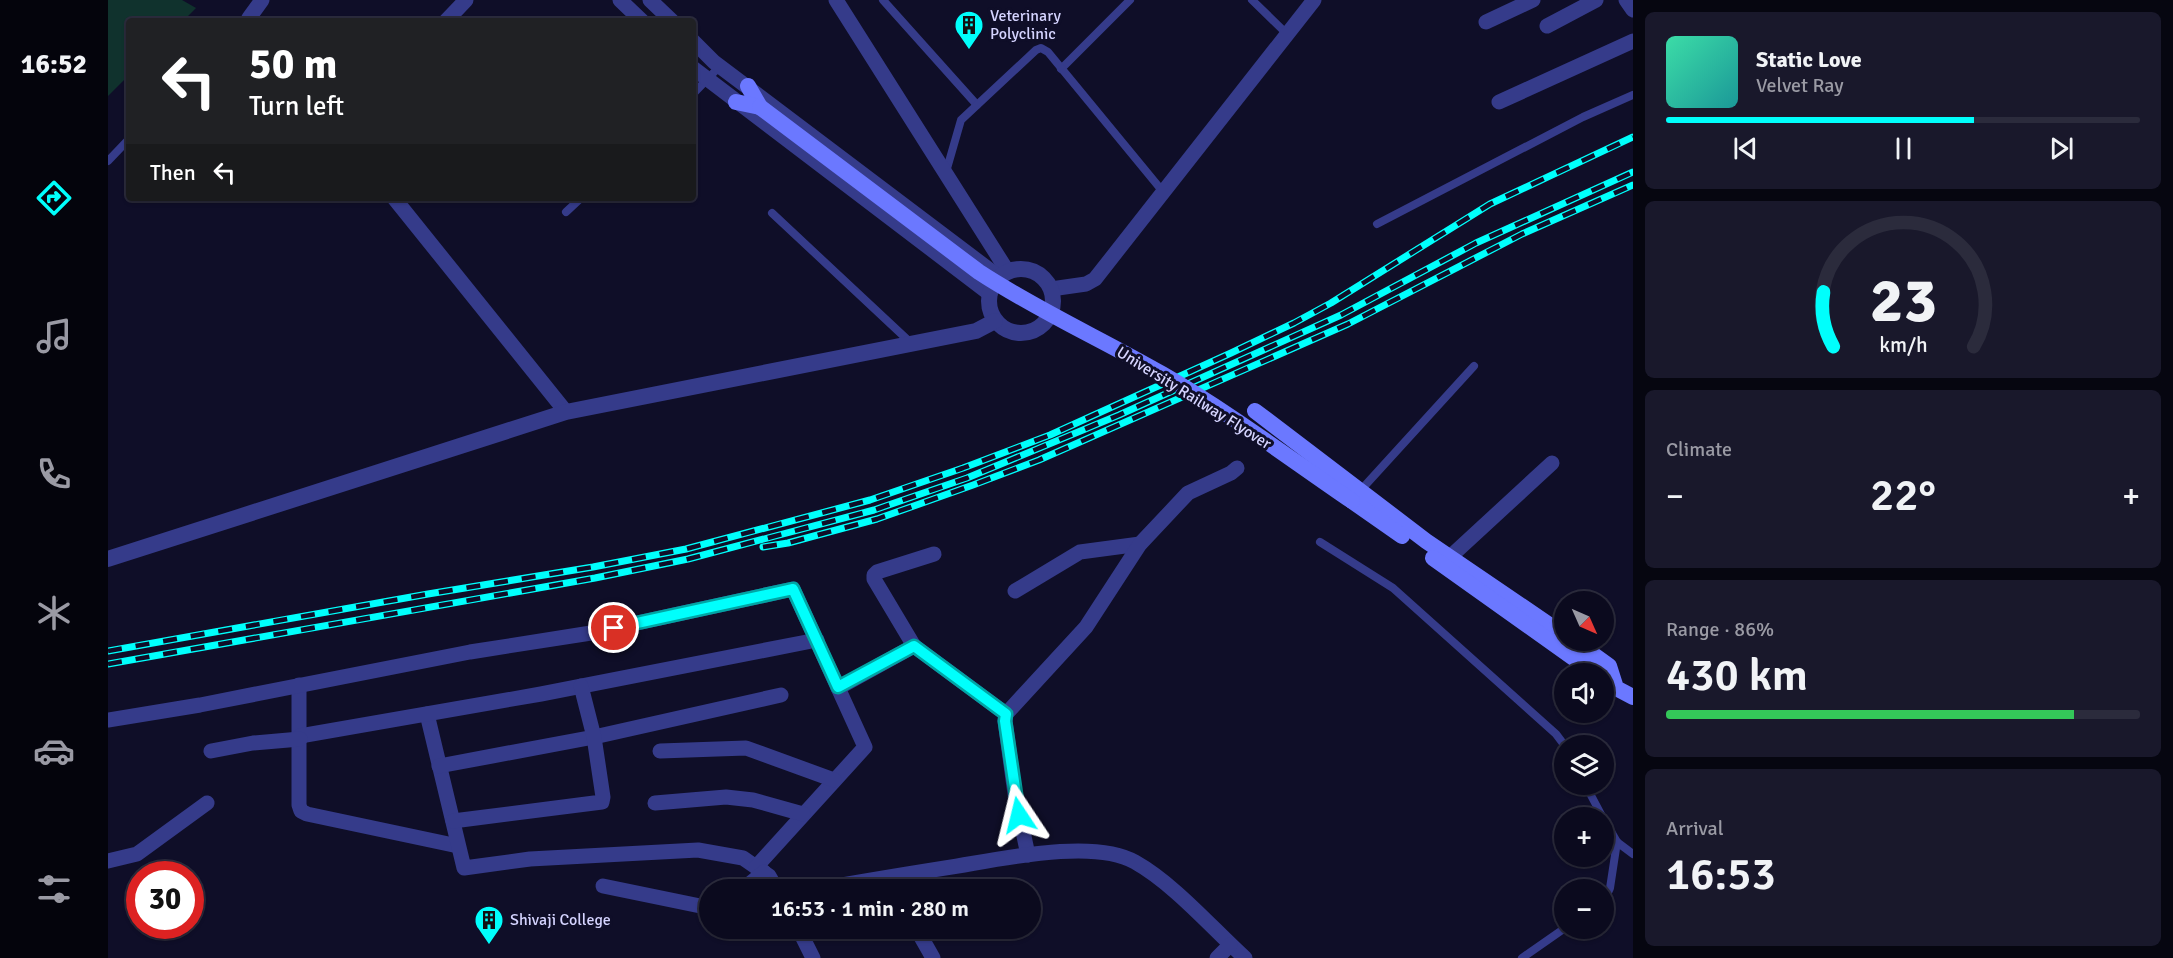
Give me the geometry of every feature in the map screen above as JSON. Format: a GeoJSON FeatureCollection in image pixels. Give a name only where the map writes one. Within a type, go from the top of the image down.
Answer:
{"type":"FeatureCollection","features":[{"type":"Feature","properties":{"kind":"main road","name":"University Railway Flyover"},"geometry":{"type":"LineString","coordinates":[[748,86],[760,108]]}},
{"type":"Feature","properties":{"kind":"main road","name":"University Railway Flyover"},"geometry":{"type":"LineString","coordinates":[[736,102],[760,108],[979,272],[1011,293],[1163,375],[1218,409],[1580,663]]}},
{"type":"Feature","properties":{"kind":"main road"},"geometry":{"type":"LineString","coordinates":[[1255,411],[1425,541],[1554,628]]}},
{"type":"Feature","properties":{"kind":"main road"},"geometry":{"type":"LineString","coordinates":[[1588,651],[1605,663]]}},
{"type":"Feature","properties":{"kind":"main road"},"geometry":{"type":"LineString","coordinates":[[1614,686],[1633,698]]}},
{"type":"Feature","properties":{"kind":"street"},"geometry":{"type":"LineString","coordinates":[[449,18],[466,0]]}},
{"type":"Feature","properties":{"kind":"street"},"geometry":{"type":"LineString","coordinates":[[620,0],[639,18]]}},
{"type":"Feature","properties":{"kind":"street"},"geometry":{"type":"LineString","coordinates":[[837,0],[847,7],[1004,275]]}},
{"type":"Feature","properties":{"kind":"street"},"geometry":{"type":"LineString","coordinates":[[1051,289],[1086,284],[1095,279],[1314,0]]}},
{"type":"Feature","properties":{"kind":"street"},"geometry":{"type":"LineString","coordinates":[[1486,22],[1533,0]]}},
{"type":"Feature","properties":{"kind":"street"},"geometry":{"type":"LineString","coordinates":[[1626,0],[1633,10]]}},
{"type":"Feature","properties":{"kind":"street"},"geometry":{"type":"LineString","coordinates":[[250,18],[260,1]]}},
{"type":"Feature","properties":{"kind":"street"},"geometry":{"type":"LineString","coordinates":[[652,1],[669,18]]}},
{"type":"Feature","properties":{"kind":"street"},"geometry":{"type":"LineString","coordinates":[[1547,26],[1587,2]]}},
{"type":"Feature","properties":{"kind":"street"},"geometry":{"type":"LineString","coordinates":[[1499,102],[1633,41]]}},
{"type":"Feature","properties":{"kind":"street"},"geometry":{"type":"LineString","coordinates":[[696,44],[720,66],[1004,275]]}},
{"type":"Feature","properties":{"kind":"street"},"geometry":{"type":"LineString","coordinates":[[696,71],[990,294]]}},
{"type":"Feature","properties":{"kind":"street"},"geometry":{"type":"LineString","coordinates":[[396,201],[566,412]]}},
{"type":"Feature","properties":{"kind":"street"},"geometry":{"type":"LineString","coordinates":[[1027,269],[1044,278],[1051,289],[1054,304],[1051,314],[1039,329],[1021,334],[1002,328],[995,321],[989,303],[990,294],[1004,275],[1027,269]]}},
{"type":"Feature","properties":{"kind":"street"},"geometry":{"type":"LineString","coordinates":[[108,559],[566,412],[976,331],[995,321]]}},
{"type":"Feature","properties":{"kind":"street"},"geometry":{"type":"LineString","coordinates":[[1450,557],[1552,463]]}},
{"type":"Feature","properties":{"kind":"street"},"geometry":{"type":"LineString","coordinates":[[1028,855],[1014,784],[1006,714],[1086,627],[1140,544],[1188,493],[1237,468]]}},
{"type":"Feature","properties":{"kind":"street"},"geometry":{"type":"LineString","coordinates":[[1015,591],[1080,552],[1140,544]]}},
{"type":"Feature","properties":{"kind":"street"},"geometry":{"type":"LineString","coordinates":[[934,554],[877,572],[874,579],[914,646],[1006,714]]}},
{"type":"Feature","properties":{"kind":"street"},"geometry":{"type":"LineString","coordinates":[[108,720],[200,705],[470,652],[591,633],[793,589],[866,747],[803,814],[751,879]]}},
{"type":"Feature","properties":{"kind":"street"},"geometry":{"type":"LineString","coordinates":[[212,751],[253,743],[300,738],[817,640]]}},
{"type":"Feature","properties":{"kind":"street"},"geometry":{"type":"LineString","coordinates":[[838,687],[914,646]]}},
{"type":"Feature","properties":{"kind":"street"},"geometry":{"type":"LineString","coordinates":[[299,685],[299,805],[302,811],[307,814],[458,846]]}},
{"type":"Feature","properties":{"kind":"street"},"geometry":{"type":"LineString","coordinates":[[453,821],[599,804],[603,797],[594,737],[581,686]]}},
{"type":"Feature","properties":{"kind":"street"},"geometry":{"type":"LineString","coordinates":[[440,766],[594,737],[781,695]]}},
{"type":"Feature","properties":{"kind":"street"},"geometry":{"type":"LineString","coordinates":[[427,714],[464,868],[530,859],[698,850],[743,858],[771,879]]}},
{"type":"Feature","properties":{"kind":"street"},"geometry":{"type":"LineString","coordinates":[[660,751],[746,748],[834,780]]}},
{"type":"Feature","properties":{"kind":"street"},"geometry":{"type":"LineString","coordinates":[[655,803],[733,797],[753,800],[803,814]]}},
{"type":"Feature","properties":{"kind":"street"},"geometry":{"type":"LineString","coordinates":[[108,861],[137,854],[207,803]]}},
{"type":"Feature","properties":{"kind":"street"},"geometry":{"type":"LineString","coordinates":[[915,879],[1028,855],[1080,851],[1117,855],[1133,861],[1168,886],[1245,958]]}},
{"type":"Feature","properties":{"kind":"street"},"geometry":{"type":"LineString","coordinates":[[603,886],[699,906]]}},
{"type":"Feature","properties":{"kind":"street"},"geometry":{"type":"LineString","coordinates":[[804,939],[813,958]]}},
{"type":"Feature","properties":{"kind":"street"},"geometry":{"type":"LineString","coordinates":[[922,939],[933,958]]}},
{"type":"Feature","properties":{"kind":"street"},"geometry":{"type":"LineString","coordinates":[[1217,958],[1230,945]]}},
{"type":"Feature","properties":{"kind":"lane"},"geometry":{"type":"LineString","coordinates":[[884,0],[977,105]]}},
{"type":"Feature","properties":{"kind":"lane"},"geometry":{"type":"LineString","coordinates":[[1061,69],[1130,0]]}},
{"type":"Feature","properties":{"kind":"lane"},"geometry":{"type":"LineString","coordinates":[[1252,0],[1287,34]]}},
{"type":"Feature","properties":{"kind":"lane"},"geometry":{"type":"LineString","coordinates":[[946,174],[961,120],[1036,50],[1041,48],[1048,52],[1164,193]]}},
{"type":"Feature","properties":{"kind":"lane"},"geometry":{"type":"LineString","coordinates":[[696,91],[720,66]]}},
{"type":"Feature","properties":{"kind":"lane"},"geometry":{"type":"LineString","coordinates":[[1377,224],[1583,117],[1633,95]]}},
{"type":"Feature","properties":{"kind":"lane"},"geometry":{"type":"LineString","coordinates":[[108,160],[126,142]]}},
{"type":"Feature","properties":{"kind":"lane"},"geometry":{"type":"LineString","coordinates":[[566,212],[578,201]]}},
{"type":"Feature","properties":{"kind":"lane"},"geometry":{"type":"LineString","coordinates":[[772,213],[911,344]]}},
{"type":"Feature","properties":{"kind":"lane"},"geometry":{"type":"LineString","coordinates":[[1360,491],[1474,366]]}},
{"type":"Feature","properties":{"kind":"lane"},"geometry":{"type":"LineString","coordinates":[[1320,542],[1393,588],[1557,735]]}},
{"type":"Feature","properties":{"kind":"lane"},"geometry":{"type":"LineString","coordinates":[[1614,837],[1617,842],[1633,854]]}},
{"type":"Feature","properties":{"kind":"lane"},"geometry":{"type":"LineString","coordinates":[[1611,879],[1617,842]]}},
{"type":"Feature","properties":{"kind":"lane"},"geometry":{"type":"LineString","coordinates":[[1522,958],[1554,936]]}},
{"type":"Feature","properties":{"kind":"green space"},"geometry":{"type":"Polygon","coordinates":[[[108,0],[182,0],[196,8],[186,18],[126,18],[126,78],[108,96],[108,0]]]}},
{"type":"Feature","properties":{"kind":"railway"},"geometry":{"type":"LineString","coordinates":[[108,651],[686,549],[870,500],[1050,435],[1231,353],[1331,303],[1490,204],[1633,137]]}},
{"type":"Feature","properties":{"kind":"railway"},"geometry":{"type":"LineString","coordinates":[[108,664],[595,578],[688,559],[874,510],[967,478],[1119,415],[1341,315],[1476,243],[1633,172]]}},
{"type":"Feature","properties":{"kind":"railway"},"geometry":{"type":"LineString","coordinates":[[763,547],[788,543],[877,519],[1039,460],[1348,324],[1522,234],[1633,185]]}},
{"type":"Feature","properties":{"kind":"place","name":"Veterinary Polyclinic"},"geometry":{"type":"Point","coordinates":[969,50]}},
{"type":"Feature","properties":{"kind":"place","name":"Shivaji College"},"geometry":{"type":"Point","coordinates":[489,946]}},
{"type":"Feature","properties":{"kind":"route"},"geometry":{"type":"LineString","coordinates":[[614,628],[793,589],[838,687],[914,646],[1006,714],[1005,721],[1019,815]]}}]}
